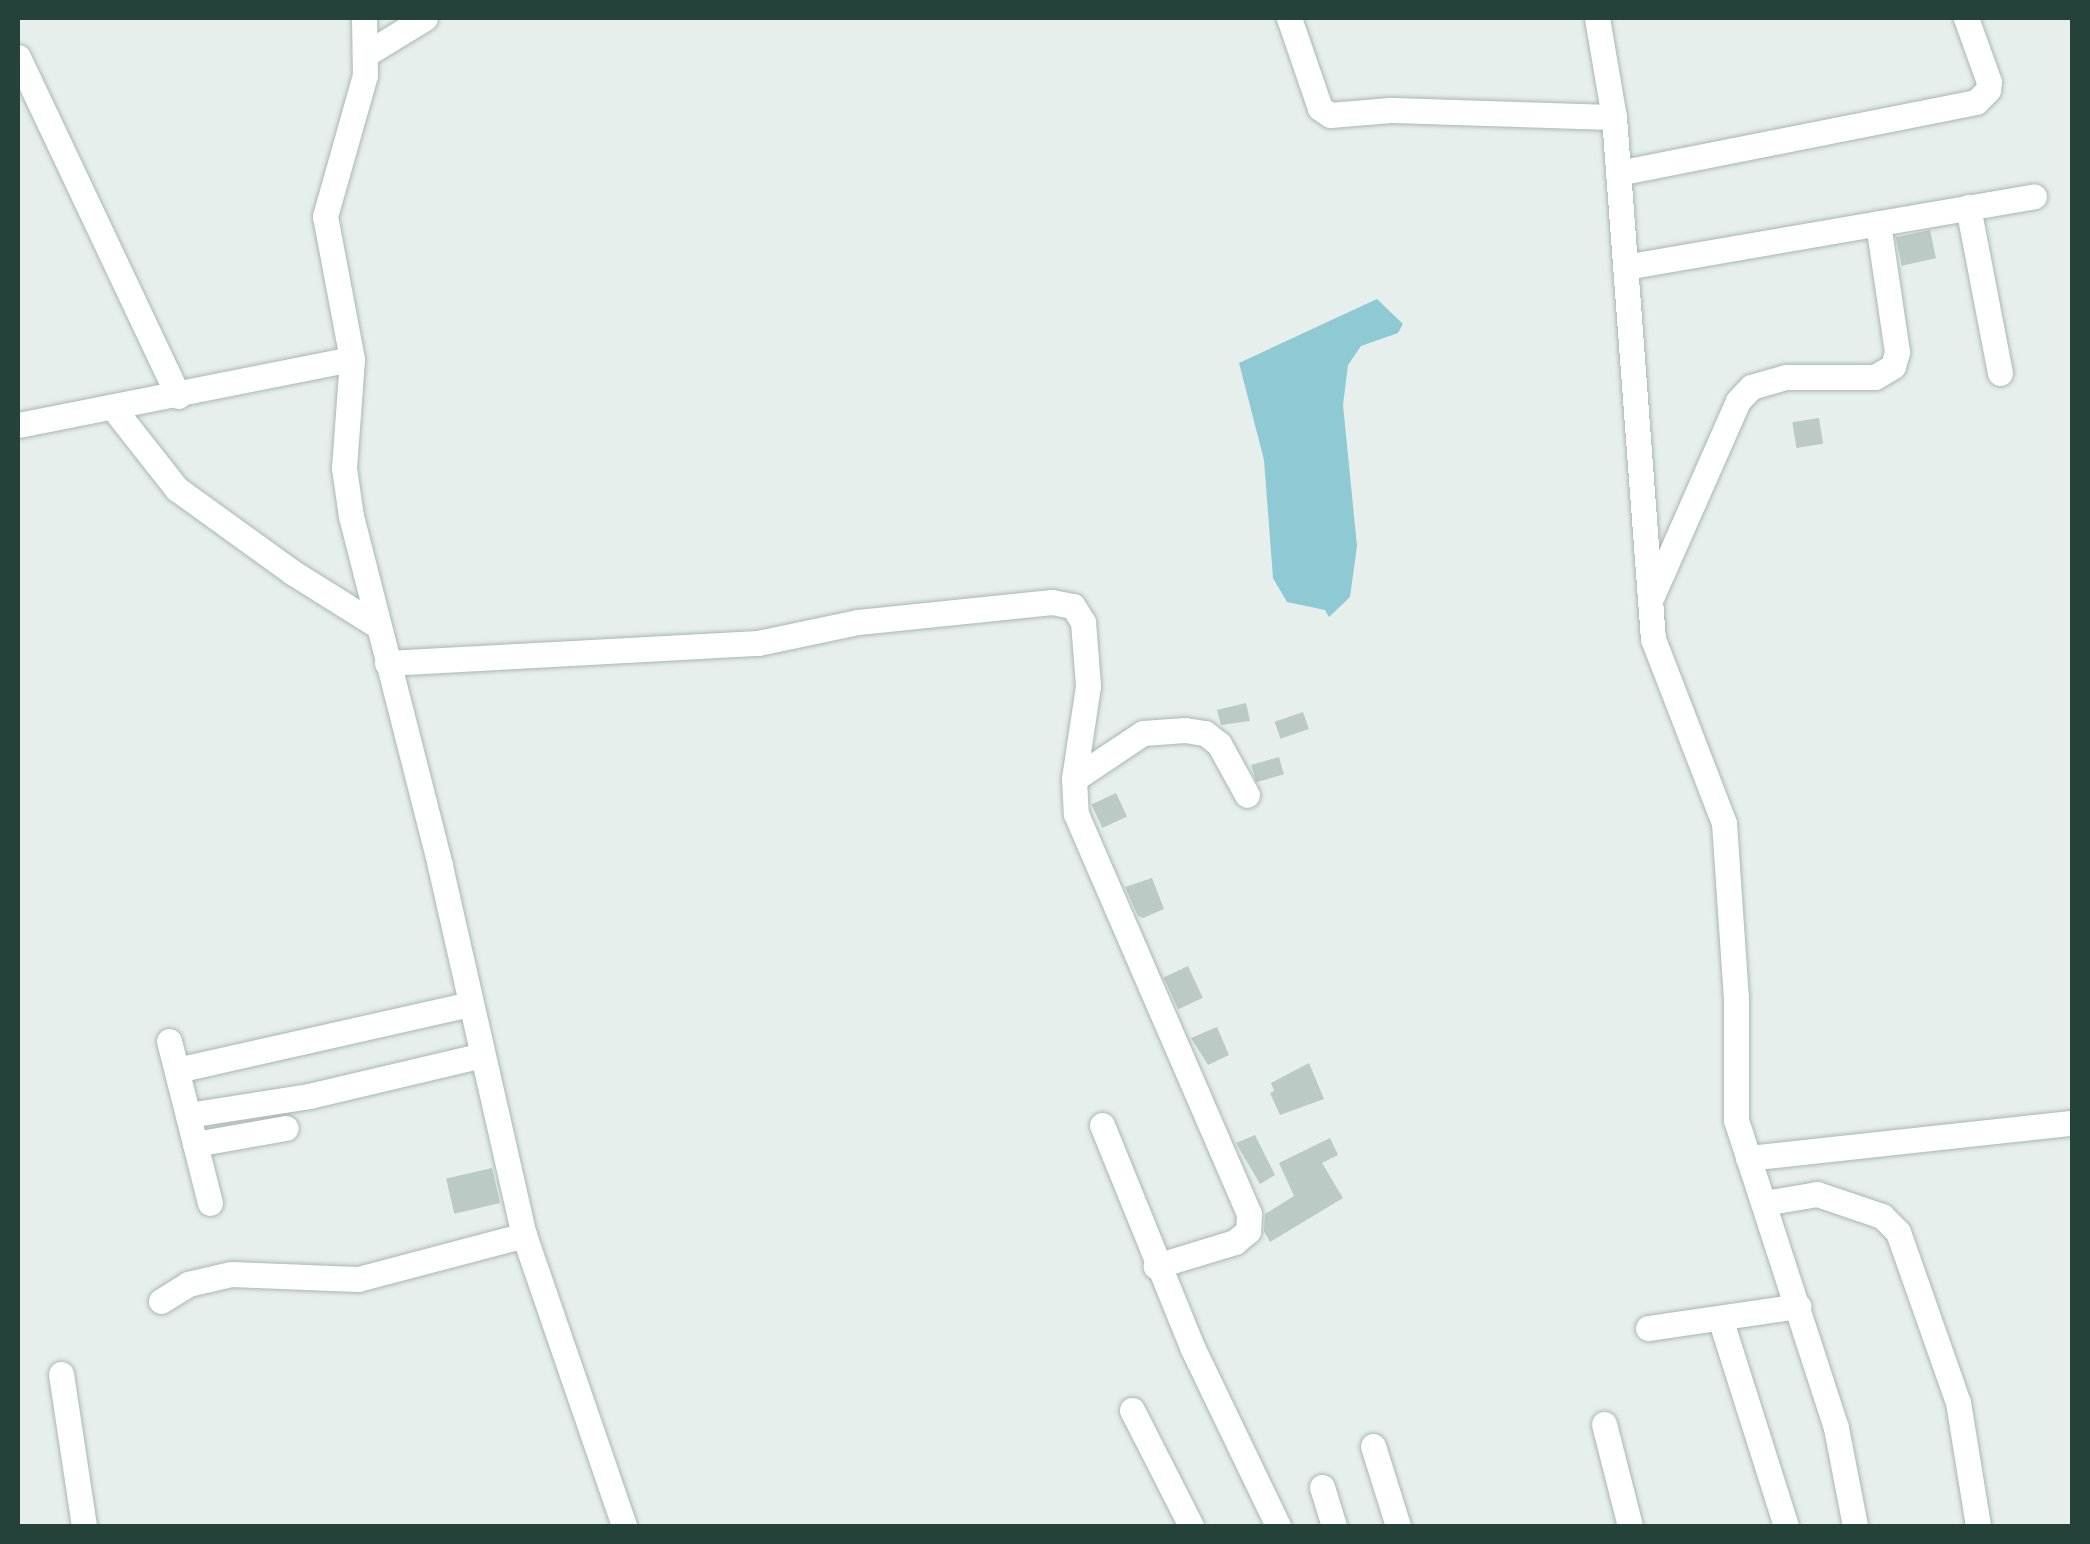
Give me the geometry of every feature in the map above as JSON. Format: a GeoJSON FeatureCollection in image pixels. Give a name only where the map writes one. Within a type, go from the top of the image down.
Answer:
{"type":"FeatureCollection","features":[{"type":"Feature","properties":{"kind":"street"},"geometry":{"type":"LineString","coordinates":[[364,18],[366,54],[361,95],[325,216],[352,359],[344,468],[351,516],[524,1235],[624,1526]]}},
{"type":"Feature","properties":{"kind":"street"},"geometry":{"type":"LineString","coordinates":[[366,54],[425,18]]}},
{"type":"Feature","properties":{"kind":"street"},"geometry":{"type":"LineString","coordinates":[[1290,18],[1320,108],[1330,116],[1390,110],[1614,117]]}},
{"type":"Feature","properties":{"kind":"street"},"geometry":{"type":"LineString","coordinates":[[1597,18],[1614,117],[1657,652],[1724,823],[1736,997],[1736,1120],[1840,1440],[1856,1526]]}},
{"type":"Feature","properties":{"kind":"street"},"geometry":{"type":"LineString","coordinates":[[1618,173],[1976,102],[1988,90],[1989,82],[1966,18]]}},
{"type":"Feature","properties":{"kind":"street"},"geometry":{"type":"LineString","coordinates":[[18,57],[178,396]]}},
{"type":"Feature","properties":{"kind":"street"},"geometry":{"type":"LineString","coordinates":[[1625,267],[2034,196]]}},
{"type":"Feature","properties":{"kind":"street"},"geometry":{"type":"LineString","coordinates":[[1968,207],[2000,373]]}},
{"type":"Feature","properties":{"kind":"street"},"geometry":{"type":"LineString","coordinates":[[1650,600],[1738,401],[1751,387],[1786,377],[1875,377],[1893,366],[1897,352],[1878,223]]}},
{"type":"Feature","properties":{"kind":"street"},"geometry":{"type":"LineString","coordinates":[[18,425],[352,359]]}},
{"type":"Feature","properties":{"kind":"street"},"geometry":{"type":"LineString","coordinates":[[114,409],[177,489],[292,572],[378,626]]}},
{"type":"Feature","properties":{"kind":"street"},"geometry":{"type":"LineString","coordinates":[[387,663],[758,644],[858,622],[1064,602],[1084,622],[1088,686],[1073,800],[1083,833],[1249,1214],[1248,1231],[1235,1242],[1156,1266]]}},
{"type":"Feature","properties":{"kind":"street"},"geometry":{"type":"LineString","coordinates":[[1074,779],[1143,733],[1185,730],[1205,733],[1219,744],[1247,795]]}},
{"type":"Feature","properties":{"kind":"street"},"geometry":{"type":"LineString","coordinates":[[177,1070],[471,1004]]}},
{"type":"Feature","properties":{"kind":"street"},"geometry":{"type":"LineString","coordinates":[[169,1041],[210,1203]]}},
{"type":"Feature","properties":{"kind":"street"},"geometry":{"type":"LineString","coordinates":[[188,1115],[308,1096],[482,1055]]}},
{"type":"Feature","properties":{"kind":"street"},"geometry":{"type":"LineString","coordinates":[[1748,1158],[2072,1123]]}},
{"type":"Feature","properties":{"kind":"street"},"geometry":{"type":"LineString","coordinates":[[1102,1125],[1156,1266],[1278,1526]]}},
{"type":"Feature","properties":{"kind":"street"},"geometry":{"type":"LineString","coordinates":[[195,1144],[286,1128]]}},
{"type":"Feature","properties":{"kind":"street"},"geometry":{"type":"LineString","coordinates":[[1764,1203],[1817,1194],[1882,1216],[1898,1232],[1958,1402],[1978,1526]]}},
{"type":"Feature","properties":{"kind":"street"},"geometry":{"type":"LineString","coordinates":[[161,1302],[188,1284],[231,1274],[358,1279],[524,1235]]}},
{"type":"Feature","properties":{"kind":"street"},"geometry":{"type":"LineString","coordinates":[[1648,1328],[1798,1306]]}},
{"type":"Feature","properties":{"kind":"street"},"geometry":{"type":"LineString","coordinates":[[1720,1318],[1786,1526]]}},
{"type":"Feature","properties":{"kind":"street"},"geometry":{"type":"LineString","coordinates":[[61,1374],[84,1526]]}},
{"type":"Feature","properties":{"kind":"street"},"geometry":{"type":"LineString","coordinates":[[1132,1410],[1191,1526]]}},
{"type":"Feature","properties":{"kind":"street"},"geometry":{"type":"LineString","coordinates":[[1604,1424],[1630,1526]]}},
{"type":"Feature","properties":{"kind":"street"},"geometry":{"type":"LineString","coordinates":[[1373,1446],[1398,1526]]}},
{"type":"Feature","properties":{"kind":"street"},"geometry":{"type":"LineString","coordinates":[[1322,1488],[1334,1526]]}},
{"type":"Feature","properties":{"kind":"water"},"geometry":{"type":"Polygon","coordinates":[[[1377,299],[1403,324],[1398,333],[1361,346],[1348,365],[1343,405],[1357,546],[1350,597],[1329,617],[1325,610],[1287,602],[1273,578],[1264,460],[1239,363],[1377,299]]]}},
{"type":"Feature","properties":{"kind":"building"},"geometry":{"type":"Polygon","coordinates":[[[1930,230],[1936,258],[1902,266],[1896,237],[1930,230]]]}},
{"type":"Feature","properties":{"kind":"building"},"geometry":{"type":"Polygon","coordinates":[[[1819,418],[1823,444],[1796,448],[1792,422],[1819,418]]]}},
{"type":"Feature","properties":{"kind":"building"},"geometry":{"type":"Polygon","coordinates":[[[1246,703],[1250,721],[1221,725],[1217,710],[1246,703]]]}},
{"type":"Feature","properties":{"kind":"building"},"geometry":{"type":"Polygon","coordinates":[[[1303,712],[1309,729],[1280,739],[1275,722],[1303,712]]]}},
{"type":"Feature","properties":{"kind":"building"},"geometry":{"type":"Polygon","coordinates":[[[1279,757],[1284,774],[1256,782],[1251,765],[1279,757]]]}},
{"type":"Feature","properties":{"kind":"building"},"geometry":{"type":"Polygon","coordinates":[[[1116,793],[1127,817],[1103,828],[1092,804],[1116,793]]]}},
{"type":"Feature","properties":{"kind":"building"},"geometry":{"type":"Polygon","coordinates":[[[1152,878],[1164,909],[1143,918],[1138,916],[1125,887],[1152,878]]]}},
{"type":"Feature","properties":{"kind":"building"},"geometry":{"type":"Polygon","coordinates":[[[1188,966],[1203,998],[1178,1009],[1164,977],[1188,966]]]}},
{"type":"Feature","properties":{"kind":"building"},"geometry":{"type":"Polygon","coordinates":[[[1217,1027],[1229,1055],[1208,1065],[1191,1038],[1217,1027]]]}},
{"type":"Feature","properties":{"kind":"building"},"geometry":{"type":"Polygon","coordinates":[[[1309,1063],[1324,1099],[1280,1115],[1270,1093],[1274,1091],[1271,1083],[1309,1063]]]}},
{"type":"Feature","properties":{"kind":"building"},"geometry":{"type":"Polygon","coordinates":[[[1255,1135],[1275,1175],[1260,1184],[1236,1143],[1255,1135]]]}},
{"type":"Feature","properties":{"kind":"building"},"geometry":{"type":"Polygon","coordinates":[[[1330,1138],[1338,1155],[1322,1163],[1343,1198],[1270,1242],[1264,1231],[1265,1214],[1294,1196],[1279,1163],[1330,1138]]]}},
{"type":"Feature","properties":{"kind":"building"},"geometry":{"type":"Polygon","coordinates":[[[492,1168],[500,1203],[454,1214],[446,1179],[492,1168]]]}}]}
